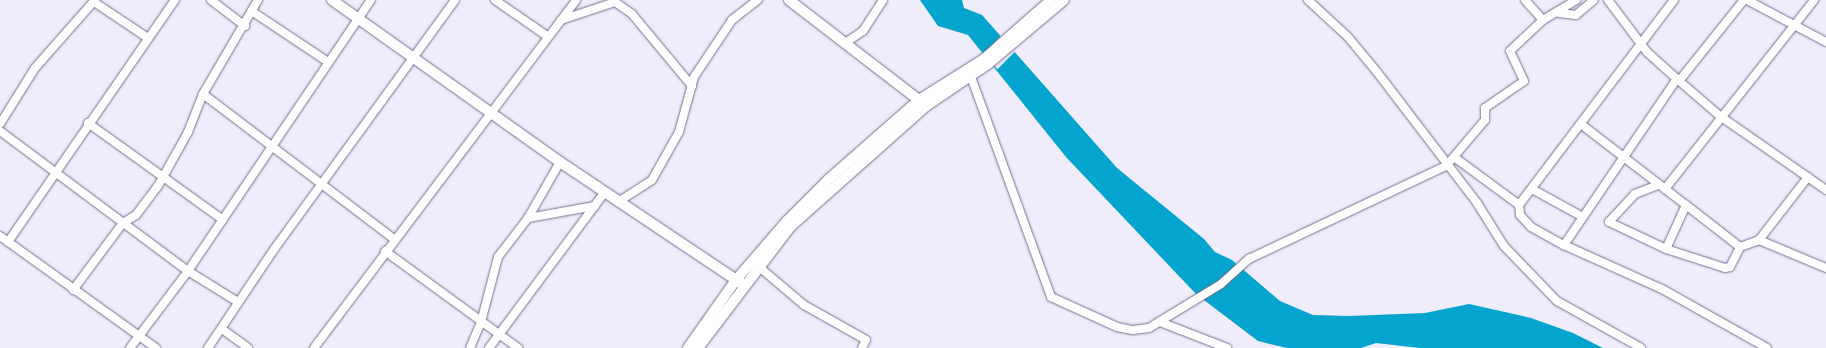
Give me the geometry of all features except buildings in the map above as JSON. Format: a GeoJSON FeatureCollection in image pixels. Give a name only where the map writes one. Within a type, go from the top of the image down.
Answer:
{"type":"FeatureCollection","features":[{"type":"Feature","properties":{"kind":"street"},"geometry":{"type":"LineString","coordinates":[[8,242],[55,175],[88,123],[174,0]]}},
{"type":"Feature","properties":{"kind":"street"},"geometry":{"type":"LineString","coordinates":[[212,0],[245,26]]}},
{"type":"Feature","properties":{"kind":"street"},"geometry":{"type":"LineString","coordinates":[[73,290],[123,223],[136,215],[165,175],[188,132],[203,94],[245,26],[258,0]]}},
{"type":"Feature","properties":{"kind":"street"},"geometry":{"type":"LineString","coordinates":[[332,0],[560,162],[740,282]]}},
{"type":"Feature","properties":{"kind":"street"},"geometry":{"type":"LineString","coordinates":[[130,348],[138,335],[188,271],[273,146],[357,18],[371,0]]}},
{"type":"Feature","properties":{"kind":"street"},"geometry":{"type":"LineString","coordinates":[[208,348],[222,329],[238,302],[412,56],[455,0]]}},
{"type":"Feature","properties":{"kind":"street"},"geometry":{"type":"LineString","coordinates":[[495,0],[547,36]]}},
{"type":"Feature","properties":{"kind":"street"},"geometry":{"type":"LineString","coordinates":[[314,348],[490,111],[576,0]]}},
{"type":"Feature","properties":{"kind":"street"},"geometry":{"type":"LineString","coordinates":[[618,202],[652,180],[679,132],[692,86],[732,20],[758,0]]}},
{"type":"Feature","properties":{"kind":"street"},"geometry":{"type":"LineString","coordinates":[[789,0],[923,103]]}},
{"type":"Feature","properties":{"kind":"street"},"geometry":{"type":"LineString","coordinates":[[844,43],[863,31],[883,0]]}},
{"type":"Feature","properties":{"kind":"street"},"geometry":{"type":"LineString","coordinates":[[1012,41],[1051,0]]}},
{"type":"Feature","properties":{"kind":"street"},"geometry":{"type":"LineString","coordinates":[[688,348],[787,221],[923,103],[986,62],[1064,0]]}},
{"type":"Feature","properties":{"kind":"street"},"geometry":{"type":"LineString","coordinates":[[1308,0],[1372,66],[1504,246],[1557,300],[1641,348]]}},
{"type":"Feature","properties":{"kind":"street"},"geometry":{"type":"LineString","coordinates":[[1525,0],[1543,20]]}},
{"type":"Feature","properties":{"kind":"street"},"geometry":{"type":"LineString","coordinates":[[972,77],[1051,297],[1118,327],[1133,330],[1149,328],[1220,284],[1249,259],[1446,166],[1485,120],[1485,108],[1524,81],[1510,51],[1543,20],[1559,13],[1576,0]]}},
{"type":"Feature","properties":{"kind":"street"},"geometry":{"type":"LineString","coordinates":[[1559,13],[1576,15],[1594,0]]}},
{"type":"Feature","properties":{"kind":"street"},"geometry":{"type":"LineString","coordinates":[[1608,0],[1639,42],[1678,80],[1720,116],[1826,190]]}},
{"type":"Feature","properties":{"kind":"street"},"geometry":{"type":"LineString","coordinates":[[1674,0],[1639,42],[1582,125],[1519,204],[1520,215],[1531,227],[1564,245],[1662,289],[1767,348]]}},
{"type":"Feature","properties":{"kind":"street"},"geometry":{"type":"LineString","coordinates":[[1564,245],[1581,216],[1678,80],[1745,0],[1794,27],[1826,42]]}},
{"type":"Feature","properties":{"kind":"street"},"geometry":{"type":"LineString","coordinates":[[1808,177],[1759,240],[1740,247],[1729,268],[1666,249],[1609,222],[1635,194],[1662,187],[1794,27],[1814,0]]}},
{"type":"Feature","properties":{"kind":"street"},"geometry":{"type":"LineString","coordinates":[[0,124],[35,68],[94,1],[148,38]]}},
{"type":"Feature","properties":{"kind":"street"},"geometry":{"type":"LineString","coordinates":[[560,20],[614,1],[632,14],[692,86]]}},
{"type":"Feature","properties":{"kind":"street"},"geometry":{"type":"LineString","coordinates":[[253,12],[328,62]]}},
{"type":"Feature","properties":{"kind":"street"},"geometry":{"type":"LineString","coordinates":[[698,348],[740,282],[758,266],[791,226],[923,103],[972,77],[986,62]]}},
{"type":"Feature","properties":{"kind":"street"},"geometry":{"type":"LineString","coordinates":[[203,94],[394,239]]}},
{"type":"Feature","properties":{"kind":"street"},"geometry":{"type":"LineString","coordinates":[[88,123],[165,175],[223,220]]}},
{"type":"Feature","properties":{"kind":"street"},"geometry":{"type":"LineString","coordinates":[[1582,125],[1740,247]]}},
{"type":"Feature","properties":{"kind":"street"},"geometry":{"type":"LineString","coordinates":[[0,131],[55,175],[188,271],[238,302]]}},
{"type":"Feature","properties":{"kind":"street"},"geometry":{"type":"LineString","coordinates":[[1454,156],[1519,204]]}},
{"type":"Feature","properties":{"kind":"street"},"geometry":{"type":"LineString","coordinates":[[470,348],[481,322],[498,257],[528,218],[560,162]]}},
{"type":"Feature","properties":{"kind":"street"},"geometry":{"type":"LineString","coordinates":[[1532,189],[1581,216]]}},
{"type":"Feature","properties":{"kind":"street"},"geometry":{"type":"LineString","coordinates":[[489,348],[605,192]]}},
{"type":"Feature","properties":{"kind":"street"},"geometry":{"type":"LineString","coordinates":[[1666,249],[1686,205]]}},
{"type":"Feature","properties":{"kind":"street"},"geometry":{"type":"LineString","coordinates":[[528,218],[595,206]]}},
{"type":"Feature","properties":{"kind":"street"},"geometry":{"type":"LineString","coordinates":[[0,236],[73,290],[156,348]]}},
{"type":"Feature","properties":{"kind":"street"},"geometry":{"type":"LineString","coordinates":[[1759,240],[1826,268]]}},
{"type":"Feature","properties":{"kind":"street"},"geometry":{"type":"LineString","coordinates":[[385,251],[518,348]]}},
{"type":"Feature","properties":{"kind":"street"},"geometry":{"type":"LineString","coordinates":[[758,266],[804,305],[866,340],[862,348]]}},
{"type":"Feature","properties":{"kind":"street"},"geometry":{"type":"LineString","coordinates":[[1160,322],[1227,348]]}},
{"type":"Feature","properties":{"kind":"street"},"geometry":{"type":"LineString","coordinates":[[222,329],[248,348]]}},
{"type":"Feature","properties":{"kind":"water"},"geometry":{"type":"Polygon","coordinates":[[[920,0],[962,0],[964,8],[982,15],[1117,168],[1204,239],[1215,252],[1232,260],[1280,301],[1313,315],[1349,316],[1425,313],[1469,304],[1531,318],[1573,333],[1603,348],[1420,348],[1376,343],[1361,348],[1287,348],[1258,341],[1196,294],[1066,157],[968,35],[938,26],[920,0]]]}},
{"type":"Feature","properties":{"kind":"pier"},"geometry":{"type":"Polygon","coordinates":[[[1001,36],[1016,51],[997,69],[983,54],[1001,36]]]}}]}
